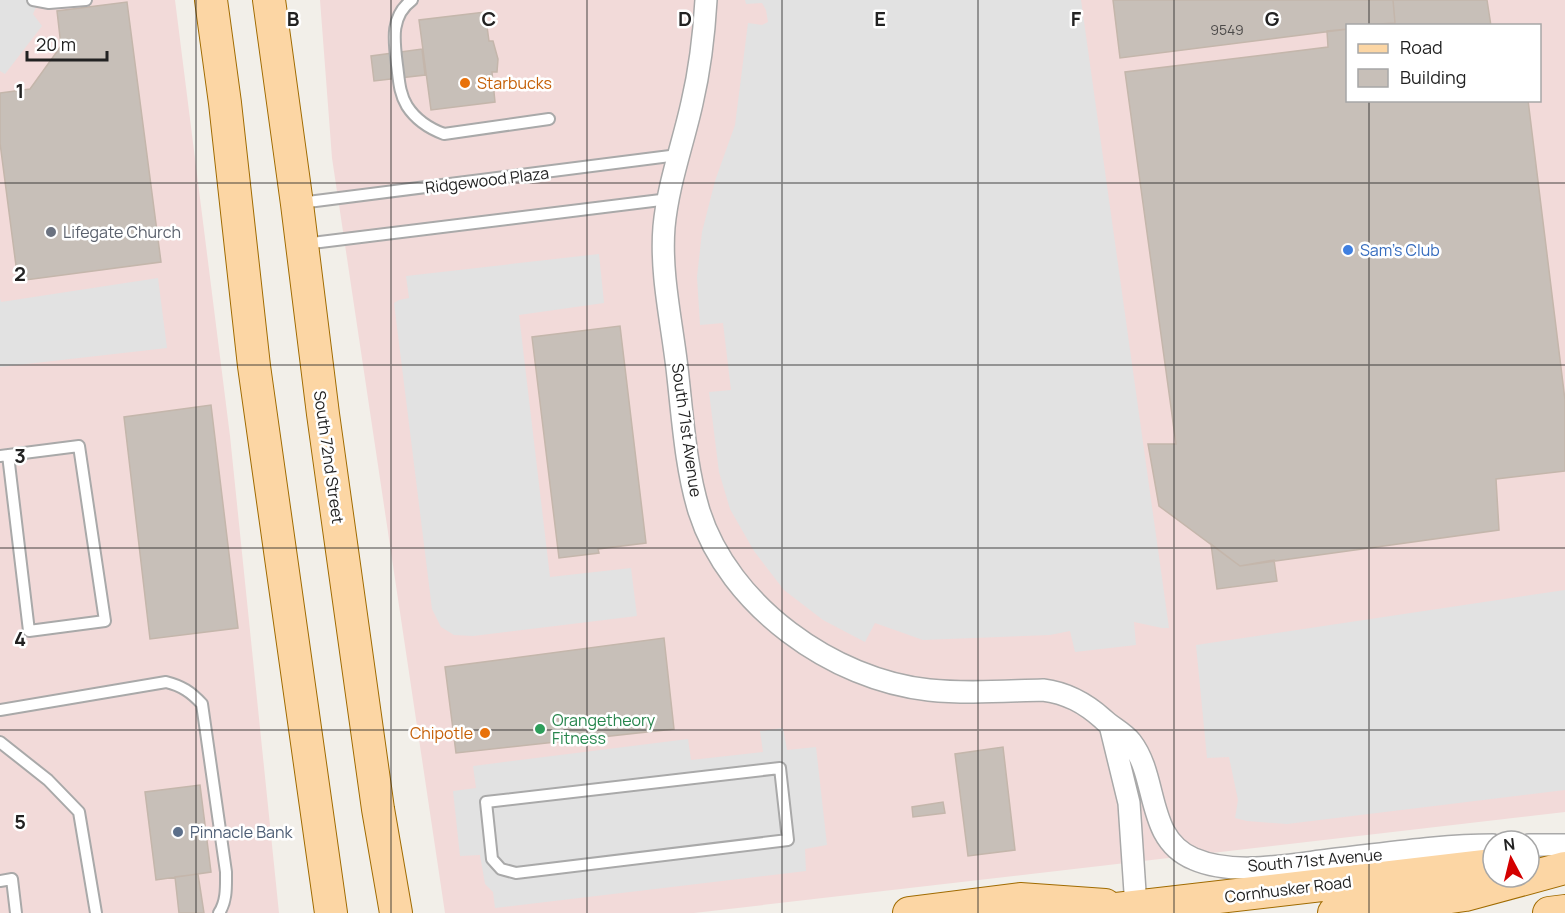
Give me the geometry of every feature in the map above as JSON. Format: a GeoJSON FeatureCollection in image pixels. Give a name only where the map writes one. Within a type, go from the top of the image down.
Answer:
{"type":"FeatureCollection","features":[{"type":"Feature","properties":{"kind":"main road"},"geometry":{"type":"LineString","coordinates":[[211,0],[225,103],[254,366],[331,913]]}},
{"type":"Feature","properties":{"kind":"main road","name":"South 72nd Street"},"geometry":{"type":"LineString","coordinates":[[268,0],[297,204],[322,414],[378,809],[396,913]]}},
{"type":"Feature","properties":{"kind":"main road"},"geometry":{"type":"LineString","coordinates":[[312,913],[319,825]]}},
{"type":"Feature","properties":{"kind":"main road"},"geometry":{"type":"LineString","coordinates":[[1541,860],[1565,857]]}},
{"type":"Feature","properties":{"kind":"main road","name":"Cornhusker Road"},"geometry":{"type":"LineString","coordinates":[[1082,913],[1481,866]]}},
{"type":"Feature","properties":{"kind":"main road"},"geometry":{"type":"LineString","coordinates":[[1334,913],[1465,894],[1565,868]]}},
{"type":"Feature","properties":{"kind":"main road"},"geometry":{"type":"LineString","coordinates":[[390,870],[411,913]]}},
{"type":"Feature","properties":{"kind":"main road"},"geometry":{"type":"LineString","coordinates":[[909,913],[1020,899],[1136,907]]}},
{"type":"Feature","properties":{"kind":"main road"},"geometry":{"type":"LineString","coordinates":[[1549,913],[1565,911]]}},
{"type":"Feature","properties":{"kind":"street","name":"South 71st Avenue"},"geometry":{"type":"LineString","coordinates":[[706,0],[704,40],[692,104],[669,199],[664,226],[663,254],[693,489],[710,538],[736,579],[768,614],[796,638],[859,673],[891,683],[928,690],[966,692],[1057,691],[1084,704],[1131,741],[1142,762],[1160,826],[1167,837],[1185,855],[1196,860],[1221,866],[1268,867],[1458,845],[1481,845]]}},
{"type":"Feature","properties":{"kind":"street"},"geometry":{"type":"LineString","coordinates":[[1110,725],[1129,803],[1136,907]]}},
{"type":"Feature","properties":{"kind":"street"},"geometry":{"type":"LineString","coordinates":[[1541,845],[1565,844]]}},
{"type":"Feature","properties":{"kind":"lane"},"geometry":{"type":"LineString","coordinates":[[33,0],[50,3],[86,0]]}},
{"type":"Feature","properties":{"kind":"lane"},"geometry":{"type":"LineString","coordinates":[[411,0],[403,7],[396,21],[394,39],[400,91],[417,119],[431,129],[444,134],[549,119]]}},
{"type":"Feature","properties":{"kind":"lane","name":"Ridgewood Plaza"},"geometry":{"type":"LineString","coordinates":[[297,204],[678,155]]}},
{"type":"Feature","properties":{"kind":"lane"},"geometry":{"type":"LineString","coordinates":[[301,244],[669,199]]}},
{"type":"Feature","properties":{"kind":"lane"},"geometry":{"type":"LineString","coordinates":[[79,446],[105,621],[29,631],[4,455],[79,446]]}},
{"type":"Feature","properties":{"kind":"lane"},"geometry":{"type":"LineString","coordinates":[[0,710],[166,681],[192,692],[202,704],[226,872],[226,894],[219,913]]}},
{"type":"Feature","properties":{"kind":"lane"},"geometry":{"type":"LineString","coordinates":[[0,742],[48,780],[78,812],[96,913]]}},
{"type":"Feature","properties":{"kind":"lane"},"geometry":{"type":"LineString","coordinates":[[780,768],[788,840],[516,873],[501,869],[492,859],[486,802],[780,768]]}},
{"type":"Feature","properties":{"kind":"lane"},"geometry":{"type":"LineString","coordinates":[[0,881],[12,879],[16,913]]}},
{"type":"Feature","properties":{"kind":"shaded area"},"geometry":{"type":"Polygon","coordinates":[[[0,0],[175,0],[230,436],[279,913],[0,913],[0,0]]]}},
{"type":"Feature","properties":{"kind":"shaded area"},"geometry":{"type":"Polygon","coordinates":[[[0,0],[39,0],[33,14],[42,26],[5,74],[0,71],[0,0]]]}},
{"type":"Feature","properties":{"kind":"shaded area"},"geometry":{"type":"Polygon","coordinates":[[[320,0],[1565,0],[1565,812],[694,913],[445,913],[332,158],[320,0]]]}},
{"type":"Feature","properties":{"kind":"shaded area"},"geometry":{"type":"Polygon","coordinates":[[[745,0],[1081,0],[1169,628],[1134,622],[1136,645],[1075,652],[1070,631],[1050,635],[923,640],[875,623],[865,642],[823,620],[784,590],[754,551],[730,509],[719,472],[709,392],[731,390],[723,323],[700,325],[697,277],[702,232],[715,181],[735,125],[748,23],[762,25],[768,22],[762,3],[746,4],[745,0]]]}},
{"type":"Feature","properties":{"kind":"shaded area"},"geometry":{"type":"Polygon","coordinates":[[[599,254],[604,303],[519,315],[550,577],[631,568],[637,616],[473,636],[454,635],[441,627],[432,609],[394,303],[409,298],[406,276],[599,254]]]}},
{"type":"Feature","properties":{"kind":"shaded area"},"geometry":{"type":"Polygon","coordinates":[[[158,278],[167,348],[0,367],[0,298],[1,302],[158,278]]]}},
{"type":"Feature","properties":{"kind":"shaded area"},"geometry":{"type":"Polygon","coordinates":[[[1565,590],[1565,790],[1287,824],[1235,818],[1238,800],[1229,757],[1207,758],[1196,645],[1565,590]]]}},
{"type":"Feature","properties":{"kind":"shaded area"},"geometry":{"type":"Polygon","coordinates":[[[783,728],[787,750],[816,747],[827,845],[805,849],[806,871],[495,908],[493,892],[485,884],[480,855],[460,856],[453,791],[476,788],[473,766],[688,739],[691,760],[763,752],[760,731],[783,728]]]}},
{"type":"Feature","properties":{"kind":"building"},"geometry":{"type":"Polygon","coordinates":[[[1113,0],[1393,0],[1395,23],[1346,24],[1346,29],[1120,58],[1113,0]]]}},
{"type":"Feature","properties":{"kind":"building"},"geometry":{"type":"Polygon","coordinates":[[[1393,0],[1487,0],[1491,24],[1389,24],[1395,23],[1393,0]]]}},
{"type":"Feature","properties":{"kind":"building"},"geometry":{"type":"Polygon","coordinates":[[[127,2],[161,262],[18,281],[0,143],[0,93],[30,89],[61,46],[57,11],[127,2]]]}},
{"type":"Feature","properties":{"kind":"building"},"geometry":{"type":"Polygon","coordinates":[[[485,12],[489,41],[493,41],[498,59],[497,72],[492,72],[495,102],[431,110],[419,20],[485,12]]]}},
{"type":"Feature","properties":{"kind":"building","name":"Sam's Club"},"geometry":{"type":"Polygon","coordinates":[[[1346,29],[1346,102],[1528,102],[1565,400],[1565,471],[1496,479],[1499,530],[1240,566],[1159,506],[1148,444],[1176,444],[1125,72],[1328,47],[1327,31],[1346,29]]]}},
{"type":"Feature","properties":{"kind":"building"},"geometry":{"type":"Polygon","coordinates":[[[422,49],[425,75],[374,81],[371,56],[422,49]]]}},
{"type":"Feature","properties":{"kind":"building"},"geometry":{"type":"Polygon","coordinates":[[[620,326],[646,543],[598,549],[599,553],[559,558],[532,337],[620,326]]]}},
{"type":"Feature","properties":{"kind":"building"},"geometry":{"type":"Polygon","coordinates":[[[211,405],[238,628],[150,639],[124,417],[211,405]]]}},
{"type":"Feature","properties":{"kind":"building"},"geometry":{"type":"Polygon","coordinates":[[[1211,544],[1240,566],[1274,560],[1277,581],[1217,589],[1211,544]]]}},
{"type":"Feature","properties":{"kind":"building"},"geometry":{"type":"Polygon","coordinates":[[[664,638],[674,729],[456,753],[445,667],[664,638]]]}},
{"type":"Feature","properties":{"kind":"building"},"geometry":{"type":"Polygon","coordinates":[[[1003,747],[1015,850],[968,856],[955,754],[1003,747]]]}},
{"type":"Feature","properties":{"kind":"building","name":"Pinnacle Bank"},"geometry":{"type":"Polygon","coordinates":[[[200,785],[211,872],[156,880],[145,792],[200,785]]]}},
{"type":"Feature","properties":{"kind":"building"},"geometry":{"type":"Polygon","coordinates":[[[943,802],[945,813],[913,817],[912,807],[943,802]]]}},
{"type":"Feature","properties":{"kind":"building"},"geometry":{"type":"Polygon","coordinates":[[[198,874],[204,913],[179,913],[175,877],[198,874]]]}},
{"type":"Feature","properties":{"kind":"place","name":"Starbucks"},"geometry":{"type":"Point","coordinates":[465,83]}},
{"type":"Feature","properties":{"kind":"place","name":"Lifegate Church"},"geometry":{"type":"Point","coordinates":[51,232]}},
{"type":"Feature","properties":{"kind":"place","name":"Sam's Club"},"geometry":{"type":"Point","coordinates":[1348,250]}},
{"type":"Feature","properties":{"kind":"place","name":"Orangetheory Fitness"},"geometry":{"type":"Point","coordinates":[540,729]}},
{"type":"Feature","properties":{"kind":"place","name":"Chipotle"},"geometry":{"type":"Point","coordinates":[485,733]}},
{"type":"Feature","properties":{"kind":"place","name":"Pinnacle Bank"},"geometry":{"type":"Point","coordinates":[178,832]}}]}
